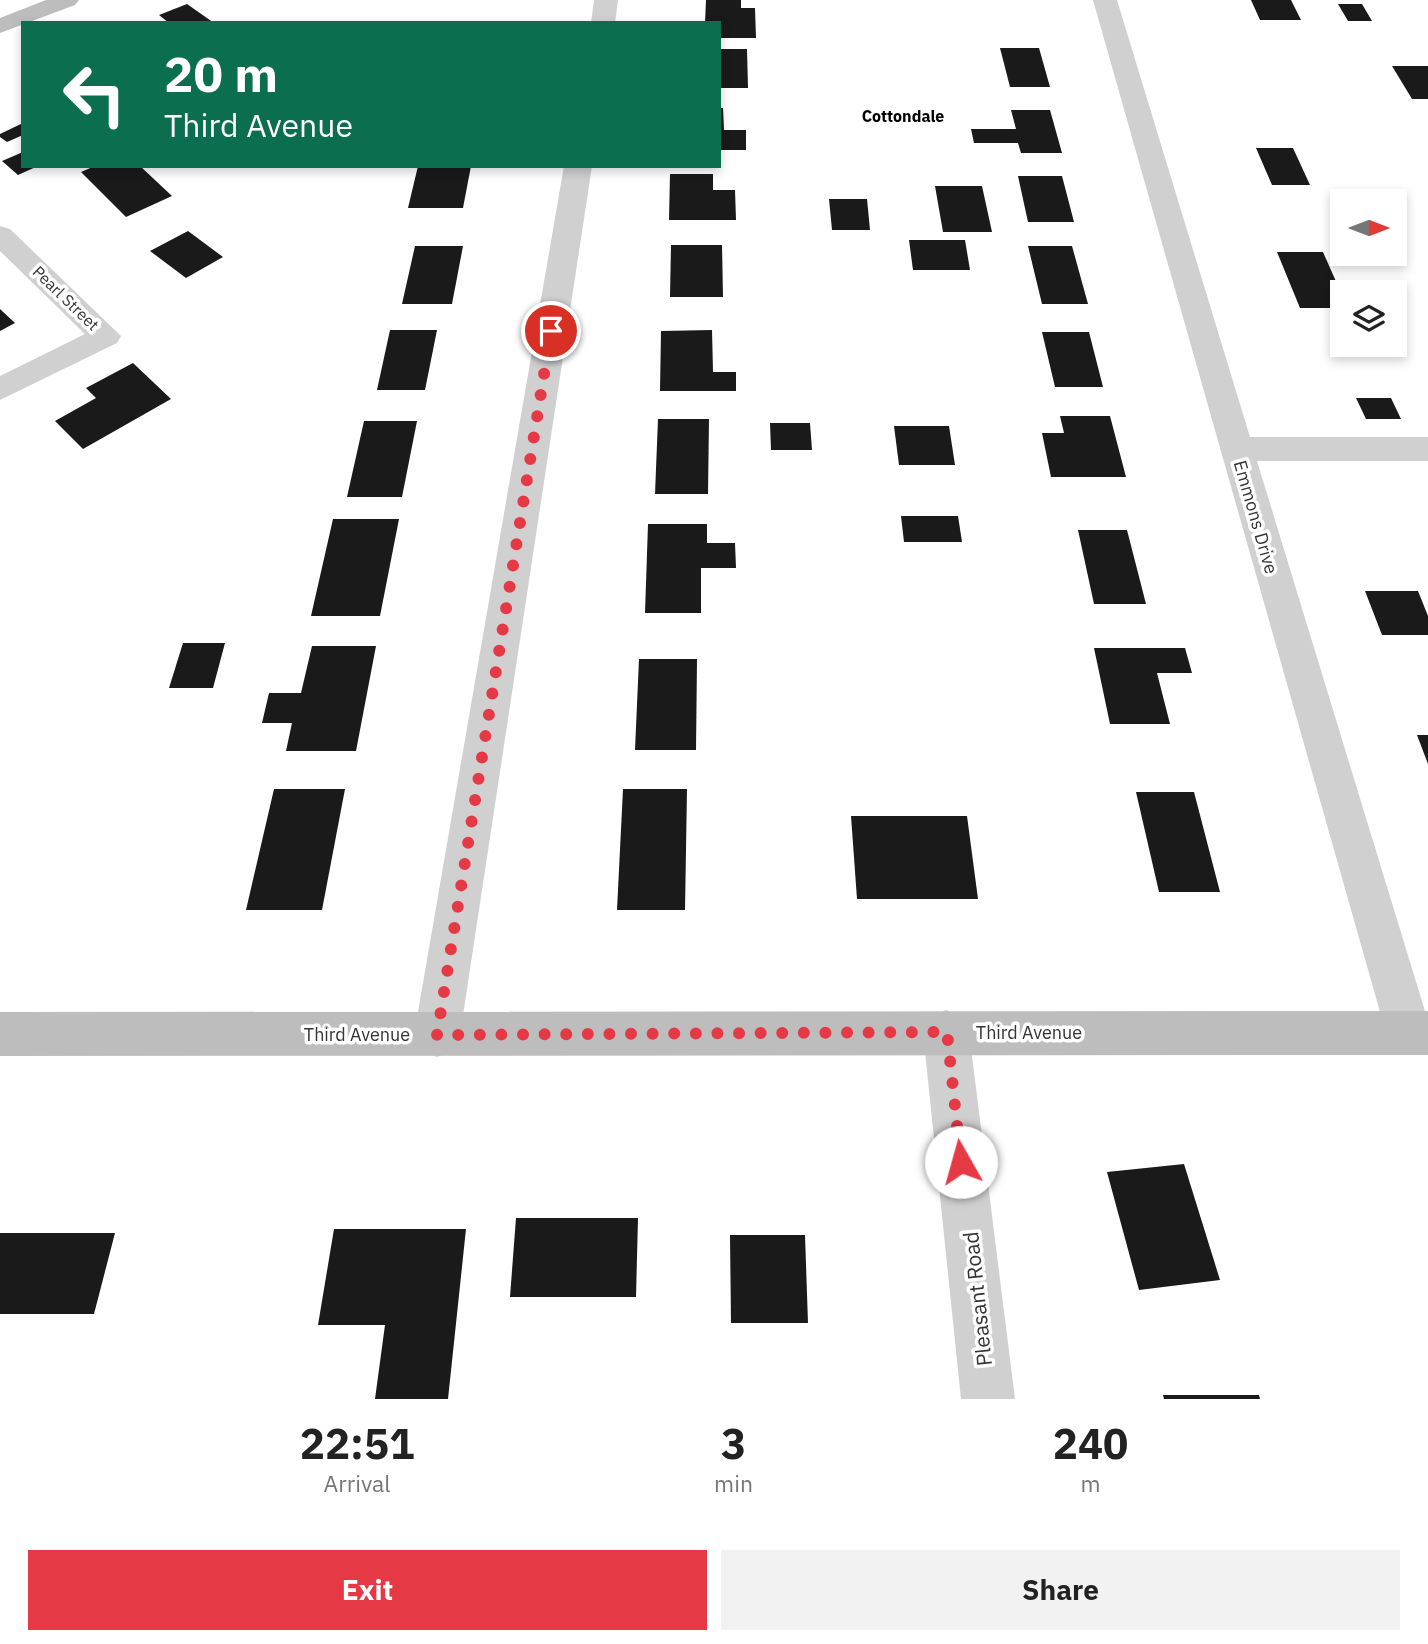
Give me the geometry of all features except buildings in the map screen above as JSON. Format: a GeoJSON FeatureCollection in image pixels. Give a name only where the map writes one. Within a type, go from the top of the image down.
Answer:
{"type":"FeatureCollection","features":[{"type":"Feature","properties":{"kind":"street"},"geometry":{"type":"LineString","coordinates":[[0,26],[67,0]]}},
{"type":"Feature","properties":{"kind":"street"},"geometry":{"type":"LineString","coordinates":[[603,21],[606,0]]}},
{"type":"Feature","properties":{"kind":"street","name":"Emmons Drive"},"geometry":{"type":"LineString","coordinates":[[1105,0],[1236,449],[1419,1033]]}},
{"type":"Feature","properties":{"kind":"street"},"geometry":{"type":"LineString","coordinates":[[437,1035],[578,168]]}},
{"type":"Feature","properties":{"kind":"street","name":"Pearl Street"},"geometry":{"type":"LineString","coordinates":[[0,235],[106,337],[0,389]]}},
{"type":"Feature","properties":{"kind":"street"},"geometry":{"type":"LineString","coordinates":[[1236,449],[1428,449]]}},
{"type":"Feature","properties":{"kind":"street","name":"Pleasant Road"},"geometry":{"type":"LineString","coordinates":[[947,1032],[988,1399]]}},
{"type":"Feature","properties":{"kind":"street","name":"Third Avenue"},"geometry":{"type":"LineString","coordinates":[[0,1034],[1419,1033]]}},
{"type":"Feature","properties":{"kind":"district","name":"Cottondale"},"geometry":{"type":"Point","coordinates":[903,116]}},
{"type":"Feature","properties":{"kind":"route"},"geometry":{"type":"LineString","coordinates":[[551,331],[437,1035],[947,1032],[961,1162]]}}]}
